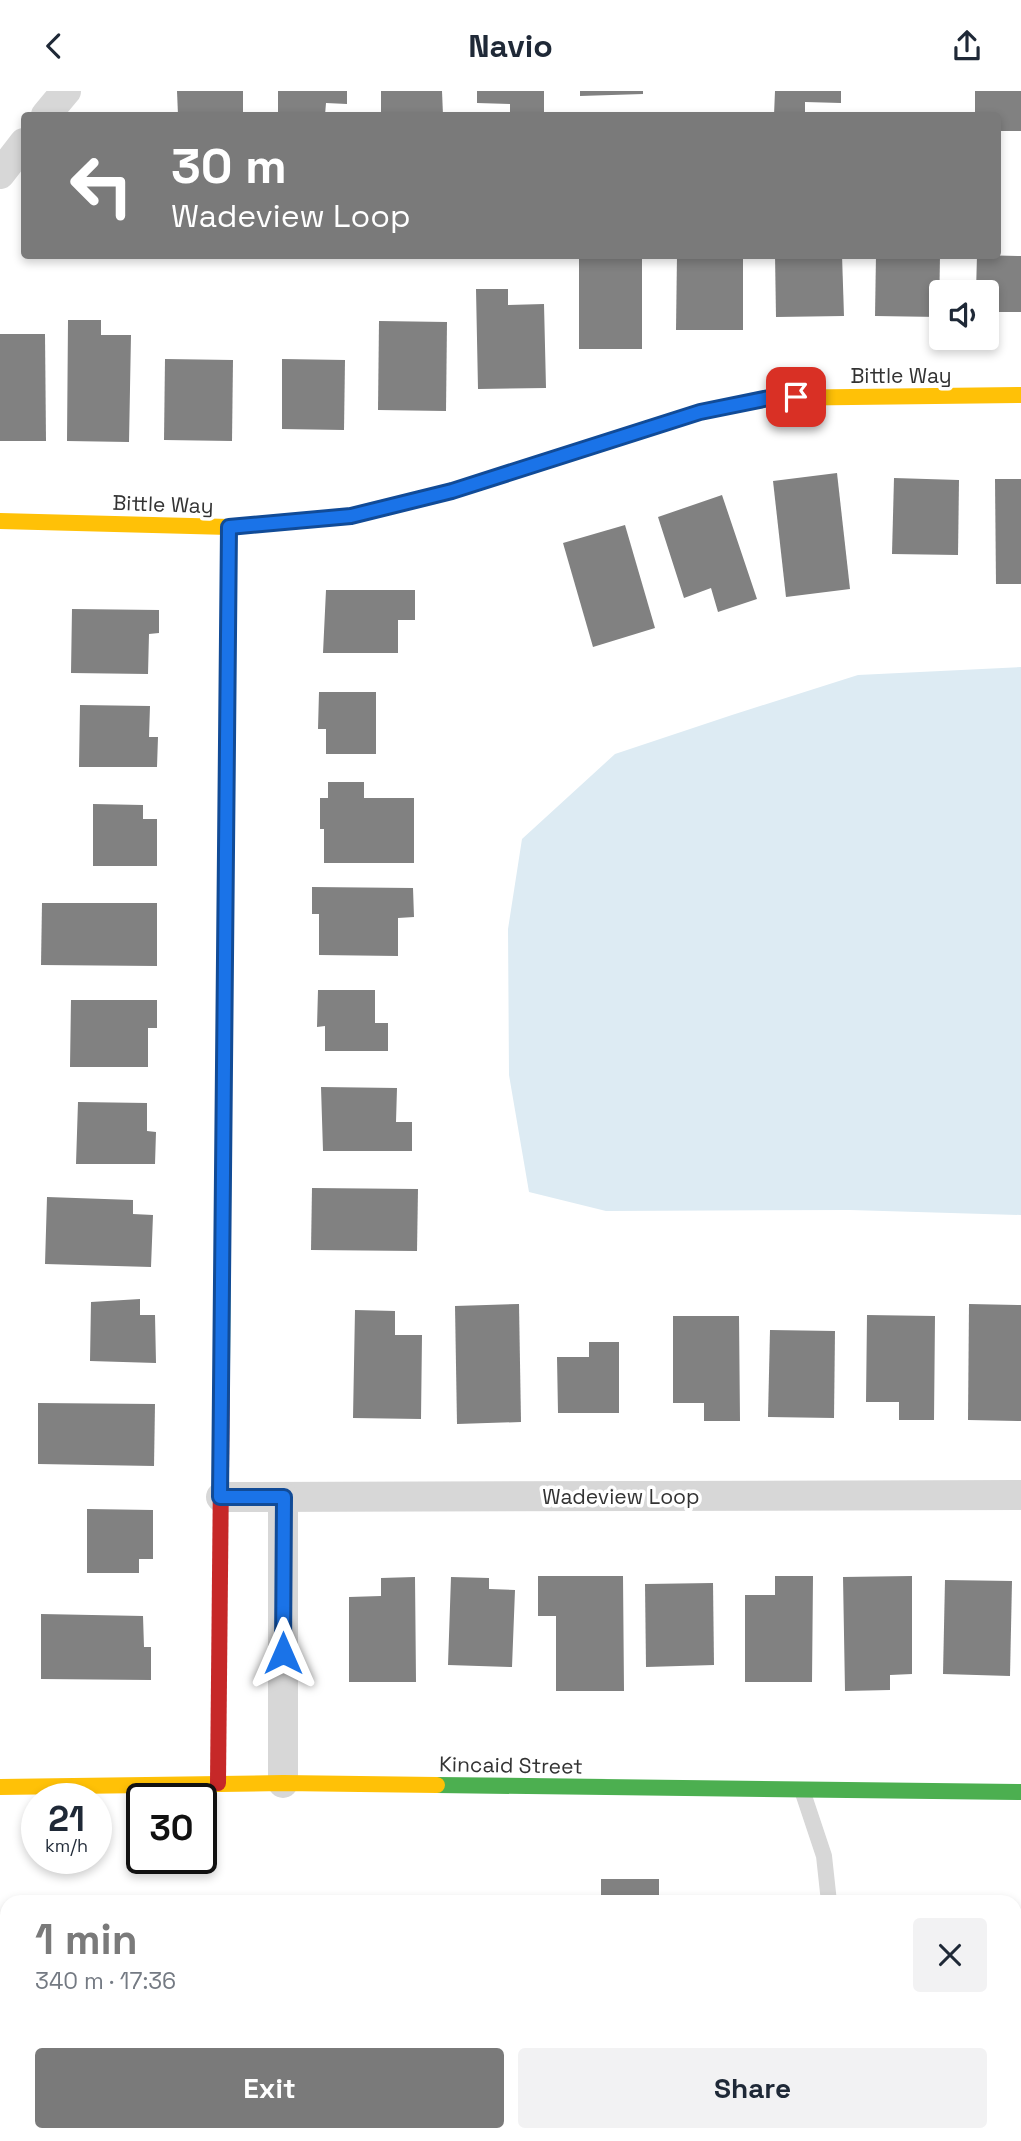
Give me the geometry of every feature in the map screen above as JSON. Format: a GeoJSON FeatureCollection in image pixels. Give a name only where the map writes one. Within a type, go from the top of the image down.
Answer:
{"type":"FeatureCollection","features":[{"type":"Feature","properties":{"kind":"street"},"geometry":{"type":"LineString","coordinates":[[48,112],[66,91]]}},
{"type":"Feature","properties":{"kind":"street"},"geometry":{"type":"LineString","coordinates":[[0,174],[21,147]]}},
{"type":"Feature","properties":{"kind":"street","name":"Bittle Way"},"geometry":{"type":"LineString","coordinates":[[0,521],[229,527],[351,516],[452,491],[700,412],[769,398],[1021,395]]}},
{"type":"Feature","properties":{"kind":"street"},"geometry":{"type":"LineString","coordinates":[[218,1783],[229,527]]}},
{"type":"Feature","properties":{"kind":"street","name":"Wadeview Loop"},"geometry":{"type":"LineString","coordinates":[[220,1497],[1021,1495]]}},
{"type":"Feature","properties":{"kind":"street"},"geometry":{"type":"LineString","coordinates":[[283,1783],[284,1497]]}},
{"type":"Feature","properties":{"kind":"street","name":"Kincaid Street"},"geometry":{"type":"LineString","coordinates":[[0,1787],[283,1783],[1021,1793]]}},
{"type":"Feature","properties":{"kind":"lane"},"geometry":{"type":"LineString","coordinates":[[802,1790],[824,1856],[828,1895]]}},
{"type":"Feature","properties":{"kind":"shaded area"},"geometry":{"type":"Polygon","coordinates":[[[1021,667],[1021,1215],[850,1210],[606,1211],[529,1192],[509,1075],[508,929],[522,839],[615,754],[858,675],[1021,667]]]}},
{"type":"Feature","properties":{"kind":"building"},"geometry":{"type":"Polygon","coordinates":[[[177,91],[243,91],[243,112],[178,112],[177,91]]]}},
{"type":"Feature","properties":{"kind":"building"},"geometry":{"type":"Polygon","coordinates":[[[278,91],[347,91],[347,104],[326,103],[325,112],[278,112],[278,91]]]}},
{"type":"Feature","properties":{"kind":"building"},"geometry":{"type":"Polygon","coordinates":[[[381,91],[442,91],[443,112],[381,112],[381,91]]]}},
{"type":"Feature","properties":{"kind":"building"},"geometry":{"type":"Polygon","coordinates":[[[477,91],[544,91],[544,112],[510,112],[510,104],[477,103],[477,91]]]}},
{"type":"Feature","properties":{"kind":"building"},"geometry":{"type":"Polygon","coordinates":[[[580,91],[643,91],[643,94],[580,96],[580,91]]]}},
{"type":"Feature","properties":{"kind":"building"},"geometry":{"type":"Polygon","coordinates":[[[775,91],[841,91],[841,103],[805,102],[805,112],[774,112],[775,91]]]}},
{"type":"Feature","properties":{"kind":"building"},"geometry":{"type":"Polygon","coordinates":[[[975,91],[1021,91],[1021,131],[1001,131],[1001,112],[975,112],[975,91]]]}},
{"type":"Feature","properties":{"kind":"building"},"geometry":{"type":"Polygon","coordinates":[[[1021,256],[1021,312],[999,312],[999,280],[976,280],[977,259],[1021,256]]]}},
{"type":"Feature","properties":{"kind":"building"},"geometry":{"type":"Polygon","coordinates":[[[579,259],[642,259],[642,349],[579,349],[579,259]]]}},
{"type":"Feature","properties":{"kind":"building"},"geometry":{"type":"Polygon","coordinates":[[[677,259],[743,259],[743,330],[676,330],[677,259]]]}},
{"type":"Feature","properties":{"kind":"building"},"geometry":{"type":"Polygon","coordinates":[[[775,259],[842,259],[844,316],[776,317],[775,259]]]}},
{"type":"Feature","properties":{"kind":"building"},"geometry":{"type":"Polygon","coordinates":[[[876,259],[940,259],[940,280],[929,280],[929,317],[875,316],[876,259]]]}},
{"type":"Feature","properties":{"kind":"building"},"geometry":{"type":"Polygon","coordinates":[[[476,289],[508,289],[508,305],[544,304],[546,388],[478,389],[476,289]]]}},
{"type":"Feature","properties":{"kind":"building"},"geometry":{"type":"Polygon","coordinates":[[[68,320],[101,320],[101,335],[131,335],[129,442],[67,441],[68,320]]]}},
{"type":"Feature","properties":{"kind":"building"},"geometry":{"type":"Polygon","coordinates":[[[379,321],[447,322],[446,411],[378,410],[379,321]]]}},
{"type":"Feature","properties":{"kind":"building"},"geometry":{"type":"Polygon","coordinates":[[[0,334],[45,334],[46,441],[0,441],[0,334]]]}},
{"type":"Feature","properties":{"kind":"building"},"geometry":{"type":"Polygon","coordinates":[[[165,359],[233,360],[232,441],[164,440],[165,359]]]}},
{"type":"Feature","properties":{"kind":"building"},"geometry":{"type":"Polygon","coordinates":[[[282,359],[345,360],[344,430],[282,429],[282,359]]]}},
{"type":"Feature","properties":{"kind":"building"},"geometry":{"type":"Polygon","coordinates":[[[837,473],[850,589],[786,597],[773,481],[837,473]]]}},
{"type":"Feature","properties":{"kind":"building"},"geometry":{"type":"Polygon","coordinates":[[[894,478],[959,480],[958,555],[892,554],[894,478]]]}},
{"type":"Feature","properties":{"kind":"building"},"geometry":{"type":"Polygon","coordinates":[[[995,479],[1021,479],[1021,584],[996,584],[995,479]]]}},
{"type":"Feature","properties":{"kind":"building"},"geometry":{"type":"Polygon","coordinates":[[[722,495],[757,599],[718,612],[711,588],[684,598],[658,517],[722,495]]]}},
{"type":"Feature","properties":{"kind":"building"},"geometry":{"type":"Polygon","coordinates":[[[625,525],[655,628],[593,647],[563,543],[625,525]]]}},
{"type":"Feature","properties":{"kind":"building"},"geometry":{"type":"Polygon","coordinates":[[[326,590],[415,590],[415,620],[398,620],[398,653],[323,653],[326,590]]]}},
{"type":"Feature","properties":{"kind":"building"},"geometry":{"type":"Polygon","coordinates":[[[72,609],[159,610],[159,633],[149,634],[148,674],[71,673],[72,609]]]}},
{"type":"Feature","properties":{"kind":"building"},"geometry":{"type":"Polygon","coordinates":[[[319,692],[376,692],[376,754],[326,754],[326,729],[318,729],[319,692]]]}},
{"type":"Feature","properties":{"kind":"building"},"geometry":{"type":"Polygon","coordinates":[[[80,705],[150,706],[149,737],[158,737],[157,767],[79,767],[80,705]]]}},
{"type":"Feature","properties":{"kind":"building"},"geometry":{"type":"Polygon","coordinates":[[[328,782],[364,782],[364,798],[414,798],[414,863],[324,863],[320,798],[328,798],[328,782]]]}},
{"type":"Feature","properties":{"kind":"building"},"geometry":{"type":"Polygon","coordinates":[[[93,804],[143,805],[143,819],[157,819],[157,866],[93,866],[93,804]]]}},
{"type":"Feature","properties":{"kind":"building"},"geometry":{"type":"Polygon","coordinates":[[[312,887],[413,888],[414,917],[398,918],[398,956],[319,955],[319,914],[312,914],[312,887]]]}},
{"type":"Feature","properties":{"kind":"building"},"geometry":{"type":"Polygon","coordinates":[[[42,903],[157,903],[157,966],[41,965],[42,903]]]}},
{"type":"Feature","properties":{"kind":"building"},"geometry":{"type":"Polygon","coordinates":[[[318,990],[375,990],[375,1023],[388,1023],[388,1051],[325,1051],[325,1026],[317,1027],[318,990]]]}},
{"type":"Feature","properties":{"kind":"building"},"geometry":{"type":"Polygon","coordinates":[[[71,1000],[157,1000],[157,1028],[148,1028],[148,1067],[70,1067],[71,1000]]]}},
{"type":"Feature","properties":{"kind":"building"},"geometry":{"type":"Polygon","coordinates":[[[321,1087],[397,1088],[396,1122],[412,1122],[412,1151],[323,1151],[321,1087]]]}},
{"type":"Feature","properties":{"kind":"building"},"geometry":{"type":"Polygon","coordinates":[[[78,1102],[147,1103],[147,1131],[156,1132],[155,1164],[76,1164],[78,1102]]]}},
{"type":"Feature","properties":{"kind":"building"},"geometry":{"type":"Polygon","coordinates":[[[312,1188],[418,1189],[417,1251],[311,1250],[312,1188]]]}},
{"type":"Feature","properties":{"kind":"building"},"geometry":{"type":"Polygon","coordinates":[[[47,1197],[133,1200],[133,1214],[153,1215],[151,1267],[45,1264],[47,1197]]]}},
{"type":"Feature","properties":{"kind":"building"},"geometry":{"type":"Polygon","coordinates":[[[140,1299],[140,1315],[155,1315],[156,1363],[90,1361],[91,1302],[140,1299]]]}},
{"type":"Feature","properties":{"kind":"building"},"geometry":{"type":"Polygon","coordinates":[[[519,1304],[521,1422],[457,1424],[455,1306],[519,1304]]]}},
{"type":"Feature","properties":{"kind":"building"},"geometry":{"type":"Polygon","coordinates":[[[969,1304],[1021,1305],[1021,1421],[968,1420],[969,1304]]]}},
{"type":"Feature","properties":{"kind":"building"},"geometry":{"type":"Polygon","coordinates":[[[355,1310],[395,1311],[395,1335],[422,1335],[421,1419],[353,1418],[355,1310]]]}},
{"type":"Feature","properties":{"kind":"building"},"geometry":{"type":"Polygon","coordinates":[[[867,1315],[935,1316],[934,1420],[899,1420],[899,1402],[866,1402],[867,1315]]]}},
{"type":"Feature","properties":{"kind":"building"},"geometry":{"type":"Polygon","coordinates":[[[673,1316],[739,1316],[740,1421],[704,1421],[704,1403],[673,1403],[673,1316]]]}},
{"type":"Feature","properties":{"kind":"building"},"geometry":{"type":"Polygon","coordinates":[[[770,1330],[835,1331],[834,1418],[768,1417],[770,1330]]]}},
{"type":"Feature","properties":{"kind":"building"},"geometry":{"type":"Polygon","coordinates":[[[589,1342],[619,1342],[619,1413],[558,1413],[557,1357],[589,1357],[589,1342]]]}},
{"type":"Feature","properties":{"kind":"building"},"geometry":{"type":"Polygon","coordinates":[[[38,1403],[155,1404],[154,1466],[38,1464],[38,1403]]]}},
{"type":"Feature","properties":{"kind":"building"},"geometry":{"type":"Polygon","coordinates":[[[87,1509],[153,1510],[153,1559],[139,1559],[139,1573],[87,1573],[87,1509]]]}},
{"type":"Feature","properties":{"kind":"building"},"geometry":{"type":"Polygon","coordinates":[[[538,1576],[623,1576],[624,1691],[556,1691],[556,1616],[538,1616],[538,1576]]]}},
{"type":"Feature","properties":{"kind":"building"},"geometry":{"type":"Polygon","coordinates":[[[775,1576],[813,1576],[812,1682],[745,1682],[745,1595],[775,1595],[775,1576]]]}},
{"type":"Feature","properties":{"kind":"building"},"geometry":{"type":"Polygon","coordinates":[[[912,1576],[912,1674],[890,1675],[890,1690],[845,1691],[843,1577],[912,1576]]]}},
{"type":"Feature","properties":{"kind":"building"},"geometry":{"type":"Polygon","coordinates":[[[415,1577],[416,1682],[349,1682],[349,1597],[381,1596],[381,1578],[415,1577]]]}},
{"type":"Feature","properties":{"kind":"building"},"geometry":{"type":"Polygon","coordinates":[[[451,1577],[489,1578],[489,1589],[515,1590],[512,1667],[448,1665],[451,1577]]]}},
{"type":"Feature","properties":{"kind":"building"},"geometry":{"type":"Polygon","coordinates":[[[945,1580],[1012,1581],[1010,1676],[943,1674],[945,1580]]]}},
{"type":"Feature","properties":{"kind":"building"},"geometry":{"type":"Polygon","coordinates":[[[713,1583],[714,1665],[646,1667],[645,1584],[713,1583]]]}},
{"type":"Feature","properties":{"kind":"building"},"geometry":{"type":"Polygon","coordinates":[[[41,1614],[143,1616],[144,1647],[151,1647],[151,1680],[41,1679],[41,1614]]]}},
{"type":"Feature","properties":{"kind":"building"},"geometry":{"type":"Polygon","coordinates":[[[601,1879],[659,1879],[659,1895],[601,1895],[601,1879]]]}},
{"type":"Feature","properties":{"kind":"traffic: fast"},"geometry":{"type":"LineString","coordinates":[[227,752],[229,527]]}},
{"type":"Feature","properties":{"kind":"traffic: fast"},"geometry":{"type":"LineString","coordinates":[[222,1367],[224,1052]]}},
{"type":"Feature","properties":{"kind":"traffic: fast"},"geometry":{"type":"LineString","coordinates":[[437,1785],[1021,1792]]}},
{"type":"Feature","properties":{"kind":"traffic: slow"},"geometry":{"type":"LineString","coordinates":[[665,423],[700,412],[769,398],[1021,395]]}},
{"type":"Feature","properties":{"kind":"traffic: slow"},"geometry":{"type":"LineString","coordinates":[[0,521],[229,527],[287,522]]}},
{"type":"Feature","properties":{"kind":"traffic: slow"},"geometry":{"type":"LineString","coordinates":[[0,1787],[283,1783],[437,1785]]}},
{"type":"Feature","properties":{"kind":"traffic: jam"},"geometry":{"type":"LineString","coordinates":[[287,522],[351,516],[452,491],[665,423]]}},
{"type":"Feature","properties":{"kind":"traffic: jam"},"geometry":{"type":"LineString","coordinates":[[224,1052],[227,752]]}},
{"type":"Feature","properties":{"kind":"traffic: jam"},"geometry":{"type":"LineString","coordinates":[[218,1783],[222,1367]]}},
{"type":"Feature","properties":{"kind":"route"},"geometry":{"type":"LineString","coordinates":[[283,1653],[284,1497],[220,1497],[229,527],[351,516],[452,491],[700,412],[769,398],[796,397]]}}]}
